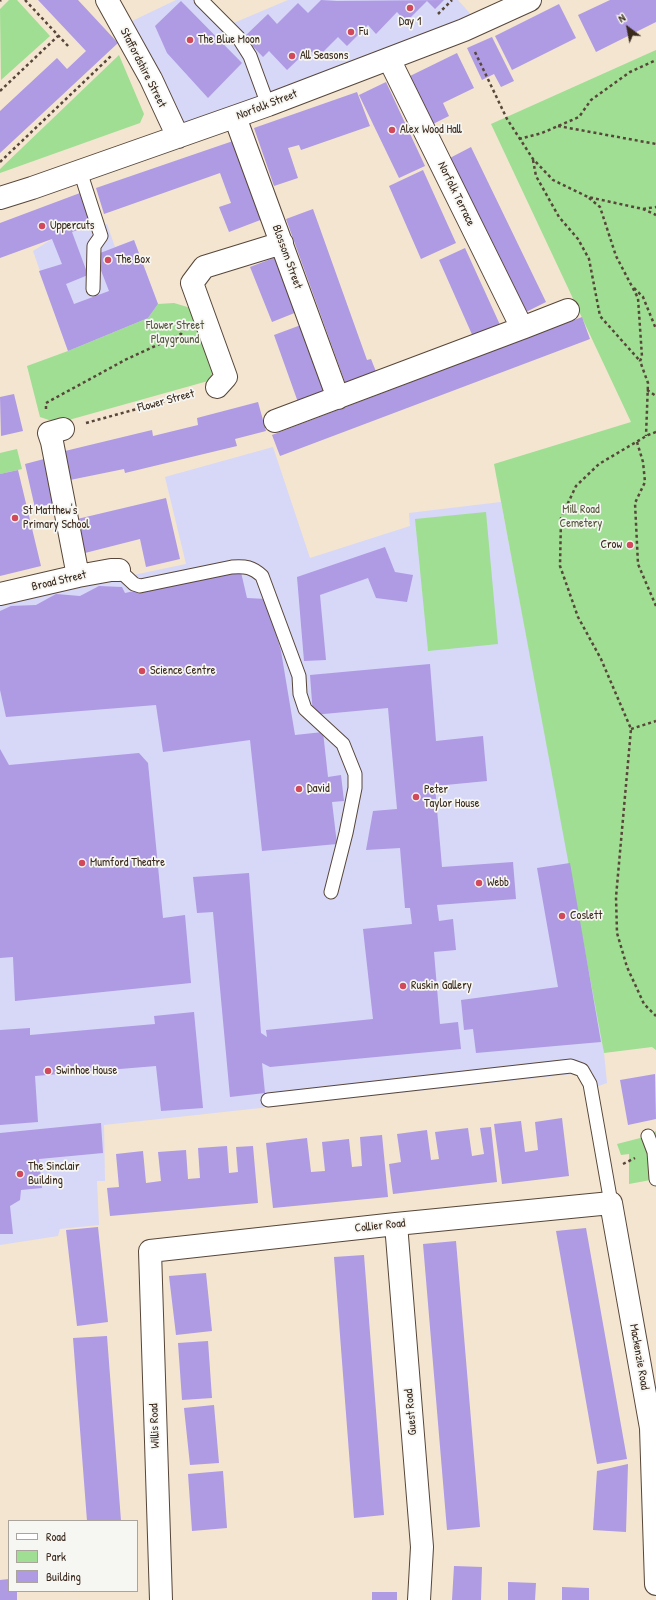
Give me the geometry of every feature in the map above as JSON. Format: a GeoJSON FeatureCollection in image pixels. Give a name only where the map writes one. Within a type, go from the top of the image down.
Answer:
{"type":"FeatureCollection","features":[{"type":"Feature","properties":{"kind":"street","name":"Staffordshire Street"},"geometry":{"type":"LineString","coordinates":[[107,0],[151,79],[178,137]]}},
{"type":"Feature","properties":{"kind":"street","name":"Norfolk Street"},"geometry":{"type":"LineString","coordinates":[[0,198],[268,105],[464,30],[516,3]]}},
{"type":"Feature","properties":{"kind":"street","name":"Norfolk Terrace"},"geometry":{"type":"LineString","coordinates":[[389,59],[522,328]]}},
{"type":"Feature","properties":{"kind":"street","name":"Blossom Street"},"geometry":{"type":"LineString","coordinates":[[235,117],[338,398]]}},
{"type":"Feature","properties":{"kind":"street"},"geometry":{"type":"LineString","coordinates":[[217,387],[226,377],[192,283],[204,268],[282,244]]}},
{"type":"Feature","properties":{"kind":"street"},"geometry":{"type":"LineString","coordinates":[[276,421],[568,310]]}},
{"type":"Feature","properties":{"kind":"street"},"geometry":{"type":"LineString","coordinates":[[56,431],[52,442],[78,576]]}},
{"type":"Feature","properties":{"kind":"street","name":"Broad Street"},"geometry":{"type":"LineString","coordinates":[[0,594],[78,576],[119,570]]}},
{"type":"Feature","properties":{"kind":"street","name":"Collier Road"},"geometry":{"type":"LineString","coordinates":[[150,1251],[396,1224],[611,1203]]}},
{"type":"Feature","properties":{"kind":"street","name":"Mackenzie Road"},"geometry":{"type":"LineString","coordinates":[[611,1203],[651,1428],[656,1584]]}},
{"type":"Feature","properties":{"kind":"street","name":"Guest Road"},"geometry":{"type":"LineString","coordinates":[[396,1224],[422,1546],[419,1600]]}},
{"type":"Feature","properties":{"kind":"street","name":"Willis Road"},"geometry":{"type":"LineString","coordinates":[[150,1251],[161,1600]]}},
{"type":"Feature","properties":{"kind":"lane"},"geometry":{"type":"LineString","coordinates":[[201,0],[238,37],[250,56],[268,105]]}},
{"type":"Feature","properties":{"kind":"lane"},"geometry":{"type":"LineString","coordinates":[[80,171],[101,236],[94,246],[92,289]]}},
{"type":"Feature","properties":{"kind":"lane"},"geometry":{"type":"LineString","coordinates":[[119,570],[134,584],[140,586],[232,566],[247,566],[254,568],[262,576],[299,676],[300,694],[305,709],[343,744],[355,774],[355,788],[346,833],[330,892]]}},
{"type":"Feature","properties":{"kind":"lane"},"geometry":{"type":"LineString","coordinates":[[268,1100],[571,1066],[582,1070],[590,1084],[611,1203]]}},
{"type":"Feature","properties":{"kind":"lane"},"geometry":{"type":"LineString","coordinates":[[648,1136],[654,1152],[656,1179]]}},
{"type":"Feature","properties":{"kind":"path"},"geometry":{"type":"LineString","coordinates":[[25,0],[69,47]]}},
{"type":"Feature","properties":{"kind":"path"},"geometry":{"type":"LineString","coordinates":[[464,30],[507,119],[533,159],[553,180],[588,197],[643,209],[656,215]]}},
{"type":"Feature","properties":{"kind":"path"},"geometry":{"type":"LineString","coordinates":[[0,162],[124,44],[125,32]]}},
{"type":"Feature","properties":{"kind":"path"},"geometry":{"type":"LineString","coordinates":[[0,90],[58,36]]}},
{"type":"Feature","properties":{"kind":"path"},"geometry":{"type":"LineString","coordinates":[[519,139],[579,117],[591,100],[630,72],[656,60]]}},
{"type":"Feature","properties":{"kind":"path"},"geometry":{"type":"LineString","coordinates":[[557,126],[656,144]]}},
{"type":"Feature","properties":{"kind":"path"},"geometry":{"type":"LineString","coordinates":[[533,159],[536,176],[556,212],[578,239],[589,259],[600,316],[640,361],[648,383],[646,436]]}},
{"type":"Feature","properties":{"kind":"path"},"geometry":{"type":"LineString","coordinates":[[588,197],[600,207],[616,256],[638,298],[642,343],[642,357],[640,361]]}},
{"type":"Feature","properties":{"kind":"path"},"geometry":{"type":"LineString","coordinates":[[643,209],[656,207]]}},
{"type":"Feature","properties":{"kind":"path"},"geometry":{"type":"LineString","coordinates":[[630,284],[642,297],[656,329]]}},
{"type":"Feature","properties":{"kind":"path"},"geometry":{"type":"LineString","coordinates":[[56,431],[46,403],[125,360],[181,334],[200,304]]}},
{"type":"Feature","properties":{"kind":"path","name":"Flower Street"},"geometry":{"type":"LineString","coordinates":[[56,431],[217,387]]}},
{"type":"Feature","properties":{"kind":"path"},"geometry":{"type":"LineString","coordinates":[[647,390],[656,396]]}},
{"type":"Feature","properties":{"kind":"path"},"geometry":{"type":"LineString","coordinates":[[656,432],[646,436],[599,464],[576,486],[561,518],[560,566],[578,617],[601,660],[631,728],[616,897],[617,933],[627,966],[641,998],[644,1004],[656,1016]]}},
{"type":"Feature","properties":{"kind":"path"},"geometry":{"type":"LineString","coordinates":[[637,442],[643,462],[645,482],[635,503],[638,564],[656,606]]}},
{"type":"Feature","properties":{"kind":"path"},"geometry":{"type":"LineString","coordinates":[[631,728],[656,721]]}},
{"type":"Feature","properties":{"kind":"shaded area"},"geometry":{"type":"Polygon","coordinates":[[[176,0],[206,0],[229,25],[288,0],[458,0],[474,18],[181,130],[130,22],[176,0]]]}},
{"type":"Feature","properties":{"kind":"shaded area"},"geometry":{"type":"Polygon","coordinates":[[[107,224],[115,247],[134,240],[158,304],[148,318],[68,351],[33,251],[52,239],[72,232],[107,224]]]}},
{"type":"Feature","properties":{"kind":"shaded area"},"geometry":{"type":"Polygon","coordinates":[[[273,447],[310,558],[410,526],[409,513],[501,502],[570,863],[604,1053],[607,1083],[596,1087],[592,1072],[104,1125],[105,1181],[97,1181],[99,1225],[60,1229],[58,1236],[0,1245],[0,603],[186,564],[165,477],[273,447]]]}},
{"type":"Feature","properties":{"kind":"green space"},"geometry":{"type":"Polygon","coordinates":[[[9,0],[17,0],[50,36],[1,80],[0,9],[9,0]]]}},
{"type":"Feature","properties":{"kind":"green space","name":"Mill Road Cemetery"},"geometry":{"type":"Polygon","coordinates":[[[656,50],[656,1050],[652,1047],[604,1053],[494,464],[631,422],[491,124],[656,50]]]}},
{"type":"Feature","properties":{"kind":"green space"},"geometry":{"type":"Polygon","coordinates":[[[119,55],[144,114],[140,123],[0,173],[0,169],[119,55]]]}},
{"type":"Feature","properties":{"kind":"green space","name":"Flower Street Playground"},"geometry":{"type":"Polygon","coordinates":[[[174,303],[194,309],[216,368],[208,381],[58,423],[40,417],[27,366],[148,318],[158,304],[174,303]]]}},
{"type":"Feature","properties":{"kind":"green space"},"geometry":{"type":"Polygon","coordinates":[[[17,449],[22,469],[0,474],[0,453],[17,449]]]}},
{"type":"Feature","properties":{"kind":"green space"},"geometry":{"type":"Polygon","coordinates":[[[486,512],[498,644],[428,651],[415,519],[486,512]]]}},
{"type":"Feature","properties":{"kind":"green space"},"geometry":{"type":"Polygon","coordinates":[[[656,1131],[656,1179],[629,1184],[629,1154],[621,1155],[617,1144],[648,1136],[656,1131]]]}},
{"type":"Feature","properties":{"kind":"building"},"geometry":{"type":"Polygon","coordinates":[[[38,0],[78,0],[118,43],[0,153],[0,111],[57,58],[67,69],[86,51],[38,0]]]}},
{"type":"Feature","properties":{"kind":"building"},"geometry":{"type":"Polygon","coordinates":[[[321,0],[444,0],[435,9],[427,1],[406,22],[397,12],[376,34],[368,25],[347,46],[338,37],[317,58],[309,49],[287,70],[269,51],[263,57],[244,37],[268,14],[277,24],[298,3],[308,13],[321,0]]]}},
{"type":"Feature","properties":{"kind":"building"},"geometry":{"type":"Polygon","coordinates":[[[610,0],[656,0],[656,22],[596,52],[578,15],[610,0]]]}},
{"type":"Feature","properties":{"kind":"building","name":"The Blue Moon"},"geometry":{"type":"Polygon","coordinates":[[[181,1],[242,63],[208,98],[167,53],[155,26],[181,1]]]}},
{"type":"Feature","properties":{"kind":"building"},"geometry":{"type":"Polygon","coordinates":[[[559,4],[576,38],[512,70],[495,36],[559,4]]]}},
{"type":"Feature","properties":{"kind":"building"},"geometry":{"type":"Polygon","coordinates":[[[492,37],[514,81],[501,87],[494,74],[482,80],[467,48],[492,37]]]}},
{"type":"Feature","properties":{"kind":"building"},"geometry":{"type":"Polygon","coordinates":[[[457,53],[474,88],[443,103],[449,116],[433,124],[410,76],[457,53]]]}},
{"type":"Feature","properties":{"kind":"building","name":"Alex Wood Hall"},"geometry":{"type":"Polygon","coordinates":[[[386,82],[425,166],[399,178],[359,95],[386,82]]]}},
{"type":"Feature","properties":{"kind":"building"},"geometry":{"type":"Polygon","coordinates":[[[357,92],[370,126],[301,150],[299,145],[288,148],[298,178],[274,186],[254,128],[357,92]]]}},
{"type":"Feature","properties":{"kind":"building"},"geometry":{"type":"Polygon","coordinates":[[[233,141],[263,219],[229,232],[219,207],[231,203],[220,173],[104,214],[96,188],[233,141]]]}},
{"type":"Feature","properties":{"kind":"building"},"geometry":{"type":"Polygon","coordinates":[[[471,147],[546,302],[524,313],[448,159],[471,147]]]}},
{"type":"Feature","properties":{"kind":"building"},"geometry":{"type":"Polygon","coordinates":[[[423,170],[456,243],[421,259],[389,186],[423,170]]]}},
{"type":"Feature","properties":{"kind":"building"},"geometry":{"type":"Polygon","coordinates":[[[80,193],[93,225],[72,232],[88,275],[66,284],[74,304],[109,291],[95,255],[134,240],[158,304],[148,318],[68,351],[39,271],[62,264],[52,239],[0,258],[0,223],[80,193]]]}},
{"type":"Feature","properties":{"kind":"building"},"geometry":{"type":"Polygon","coordinates":[[[313,209],[367,360],[371,359],[377,374],[346,385],[286,219],[313,209]]]}},
{"type":"Feature","properties":{"kind":"building"},"geometry":{"type":"Polygon","coordinates":[[[465,248],[501,327],[474,339],[439,260],[465,248]]]}},
{"type":"Feature","properties":{"kind":"building"},"geometry":{"type":"Polygon","coordinates":[[[276,257],[297,312],[272,322],[250,267],[276,257]]]}},
{"type":"Feature","properties":{"kind":"building"},"geometry":{"type":"Polygon","coordinates":[[[582,317],[590,339],[280,456],[272,435],[582,317]]]}},
{"type":"Feature","properties":{"kind":"building"},"geometry":{"type":"Polygon","coordinates":[[[301,325],[326,396],[299,405],[274,335],[301,325]]]}},
{"type":"Feature","properties":{"kind":"building"},"geometry":{"type":"Polygon","coordinates":[[[14,394],[23,431],[1,436],[0,397],[14,394]]]}},
{"type":"Feature","properties":{"kind":"building"},"geometry":{"type":"Polygon","coordinates":[[[258,402],[266,431],[235,439],[237,446],[125,473],[124,469],[70,480],[65,451],[152,430],[153,436],[198,425],[197,418],[258,402]]]}},
{"type":"Feature","properties":{"kind":"building"},"geometry":{"type":"Polygon","coordinates":[[[44,459],[54,503],[35,508],[25,464],[44,459]]]}},
{"type":"Feature","properties":{"kind":"building","name":"St Matthew's Primary School"},"geometry":{"type":"Polygon","coordinates":[[[18,470],[41,566],[0,576],[0,474],[18,470]]]}},
{"type":"Feature","properties":{"kind":"building"},"geometry":{"type":"Polygon","coordinates":[[[166,498],[180,559],[146,567],[140,539],[81,554],[73,520],[166,498]]]}},
{"type":"Feature","properties":{"kind":"building"},"geometry":{"type":"Polygon","coordinates":[[[385,547],[395,572],[413,575],[407,602],[376,598],[368,578],[320,595],[326,660],[304,661],[297,577],[385,547]]]}},
{"type":"Feature","properties":{"kind":"building","name":"Science Centre"},"geometry":{"type":"Polygon","coordinates":[[[240,568],[247,598],[266,599],[281,651],[295,735],[323,732],[328,777],[341,775],[344,801],[332,802],[337,844],[262,851],[250,740],[163,752],[156,705],[6,717],[0,690],[0,611],[11,606],[36,605],[56,594],[80,596],[99,586],[122,587],[125,593],[240,568]]]}},
{"type":"Feature","properties":{"kind":"building"},"geometry":{"type":"Polygon","coordinates":[[[430,664],[436,741],[483,736],[487,781],[435,786],[442,867],[513,862],[516,899],[437,905],[439,921],[453,919],[456,950],[434,952],[440,1024],[458,1022],[461,1049],[270,1067],[262,1063],[265,1093],[230,1097],[213,912],[197,913],[193,877],[249,873],[261,1033],[267,1037],[266,1030],[373,1019],[363,929],[412,924],[410,908],[405,908],[400,848],[366,850],[373,811],[397,809],[388,708],[313,715],[310,675],[430,664]]]}},
{"type":"Feature","properties":{"kind":"building"},"geometry":{"type":"Polygon","coordinates":[[[0,749],[9,765],[139,753],[148,763],[163,918],[185,915],[191,983],[15,1001],[13,957],[0,958],[0,749]]]}},
{"type":"Feature","properties":{"kind":"building","name":"Coslett"},"geometry":{"type":"Polygon","coordinates":[[[570,863],[601,1042],[476,1053],[473,1029],[464,1030],[461,1000],[558,987],[537,868],[570,863]]]}},
{"type":"Feature","properties":{"kind":"building","name":"Swinhoe House"},"geometry":{"type":"Polygon","coordinates":[[[194,1012],[203,1108],[161,1111],[156,1066],[35,1076],[38,1122],[0,1125],[0,1030],[30,1028],[30,1035],[155,1024],[154,1016],[194,1012]]]}},
{"type":"Feature","properties":{"kind":"building"},"geometry":{"type":"Polygon","coordinates":[[[655,1074],[656,1119],[628,1125],[620,1080],[655,1074]]]}},
{"type":"Feature","properties":{"kind":"building"},"geometry":{"type":"Polygon","coordinates":[[[562,1118],[569,1176],[502,1184],[494,1124],[521,1121],[525,1152],[538,1150],[535,1122],[562,1118]]]}},
{"type":"Feature","properties":{"kind":"building","name":"The Sinclair Building"},"geometry":{"type":"Polygon","coordinates":[[[101,1123],[103,1153],[39,1159],[42,1188],[21,1190],[20,1200],[10,1206],[13,1234],[0,1234],[0,1133],[101,1123]]]}},
{"type":"Feature","properties":{"kind":"building"},"geometry":{"type":"Polygon","coordinates":[[[491,1127],[497,1182],[393,1194],[389,1164],[401,1162],[397,1134],[427,1130],[431,1160],[439,1159],[435,1132],[468,1128],[472,1156],[484,1154],[480,1128],[491,1127]]]}},
{"type":"Feature","properties":{"kind":"building"},"geometry":{"type":"Polygon","coordinates":[[[382,1135],[388,1197],[273,1208],[266,1143],[307,1138],[311,1172],[325,1171],[322,1142],[349,1139],[352,1167],[362,1166],[360,1137],[382,1135]]]}},
{"type":"Feature","properties":{"kind":"building"},"geometry":{"type":"Polygon","coordinates":[[[227,1146],[229,1173],[238,1172],[236,1147],[253,1146],[258,1203],[110,1216],[107,1188],[119,1187],[116,1154],[143,1151],[146,1183],[161,1181],[158,1152],[186,1150],[188,1179],[200,1178],[198,1148],[227,1146]]]}},
{"type":"Feature","properties":{"kind":"building"},"geometry":{"type":"Polygon","coordinates":[[[98,1227],[108,1322],[77,1326],[66,1230],[98,1227]]]}},
{"type":"Feature","properties":{"kind":"building"},"geometry":{"type":"Polygon","coordinates":[[[586,1228],[627,1459],[597,1464],[556,1231],[586,1228]]]}},
{"type":"Feature","properties":{"kind":"building"},"geometry":{"type":"Polygon","coordinates":[[[456,1241],[480,1527],[447,1530],[423,1244],[456,1241]]]}},
{"type":"Feature","properties":{"kind":"building"},"geometry":{"type":"Polygon","coordinates":[[[364,1255],[384,1515],[354,1518],[334,1257],[364,1255]]]}},
{"type":"Feature","properties":{"kind":"building"},"geometry":{"type":"Polygon","coordinates":[[[206,1273],[212,1331],[176,1335],[169,1276],[206,1273]]]}},
{"type":"Feature","properties":{"kind":"building"},"geometry":{"type":"Polygon","coordinates":[[[107,1336],[121,1520],[87,1520],[73,1338],[107,1336]]]}},
{"type":"Feature","properties":{"kind":"building"},"geometry":{"type":"Polygon","coordinates":[[[208,1341],[212,1398],[182,1400],[178,1343],[208,1341]]]}},
{"type":"Feature","properties":{"kind":"building"},"geometry":{"type":"Polygon","coordinates":[[[214,1405],[219,1463],[190,1465],[184,1408],[214,1405]]]}},
{"type":"Feature","properties":{"kind":"building"},"geometry":{"type":"Polygon","coordinates":[[[628,1464],[626,1532],[593,1530],[597,1471],[628,1464]]]}},
{"type":"Feature","properties":{"kind":"building"},"geometry":{"type":"Polygon","coordinates":[[[223,1471],[227,1528],[192,1531],[188,1474],[223,1471]]]}},
{"type":"Feature","properties":{"kind":"building"},"geometry":{"type":"Polygon","coordinates":[[[454,1566],[482,1567],[481,1600],[452,1600],[454,1566]]]}},
{"type":"Feature","properties":{"kind":"building"},"geometry":{"type":"Polygon","coordinates":[[[8,1579],[8,1592],[17,1592],[17,1600],[0,1600],[0,1580],[8,1579]]]}},
{"type":"Feature","properties":{"kind":"building"},"geometry":{"type":"Polygon","coordinates":[[[508,1582],[536,1583],[535,1600],[508,1600],[508,1582]]]}},
{"type":"Feature","properties":{"kind":"building"},"geometry":{"type":"Polygon","coordinates":[[[562,1587],[589,1588],[589,1600],[562,1600],[562,1587]]]}},
{"type":"Feature","properties":{"kind":"building"},"geometry":{"type":"Polygon","coordinates":[[[372,1592],[397,1592],[397,1600],[372,1600],[372,1592]]]}},
{"type":"Feature","properties":{"kind":"place","name":"Day 1"},"geometry":{"type":"Point","coordinates":[410,8]}},
{"type":"Feature","properties":{"kind":"place","name":"Fu"},"geometry":{"type":"Point","coordinates":[351,32]}},
{"type":"Feature","properties":{"kind":"place","name":"The Blue Moon"},"geometry":{"type":"Point","coordinates":[190,40]}},
{"type":"Feature","properties":{"kind":"place","name":"All Seasons"},"geometry":{"type":"Point","coordinates":[292,56]}},
{"type":"Feature","properties":{"kind":"place","name":"Alex Wood Hall"},"geometry":{"type":"Point","coordinates":[392,130]}},
{"type":"Feature","properties":{"kind":"place","name":"Uppercuts"},"geometry":{"type":"Point","coordinates":[42,226]}},
{"type":"Feature","properties":{"kind":"place","name":"The Box"},"geometry":{"type":"Point","coordinates":[108,260]}},
{"type":"Feature","properties":{"kind":"place","name":"St Matthew's Primary School"},"geometry":{"type":"Point","coordinates":[15,518]}},
{"type":"Feature","properties":{"kind":"place","name":"Crow"},"geometry":{"type":"Point","coordinates":[630,545]}},
{"type":"Feature","properties":{"kind":"place","name":"Science Centre"},"geometry":{"type":"Point","coordinates":[142,671]}},
{"type":"Feature","properties":{"kind":"place","name":"David"},"geometry":{"type":"Point","coordinates":[299,789]}},
{"type":"Feature","properties":{"kind":"place","name":"Peter Taylor House"},"geometry":{"type":"Point","coordinates":[416,797]}},
{"type":"Feature","properties":{"kind":"place","name":"Mumford Theatre"},"geometry":{"type":"Point","coordinates":[82,863]}},
{"type":"Feature","properties":{"kind":"place","name":"Webb"},"geometry":{"type":"Point","coordinates":[479,883]}},
{"type":"Feature","properties":{"kind":"place","name":"Coslett"},"geometry":{"type":"Point","coordinates":[562,916]}},
{"type":"Feature","properties":{"kind":"place","name":"Ruskin Gallery"},"geometry":{"type":"Point","coordinates":[403,986]}},
{"type":"Feature","properties":{"kind":"place","name":"Swinhoe House"},"geometry":{"type":"Point","coordinates":[48,1071]}},
{"type":"Feature","properties":{"kind":"place","name":"The Sinclair Building"},"geometry":{"type":"Point","coordinates":[20,1174]}}]}
